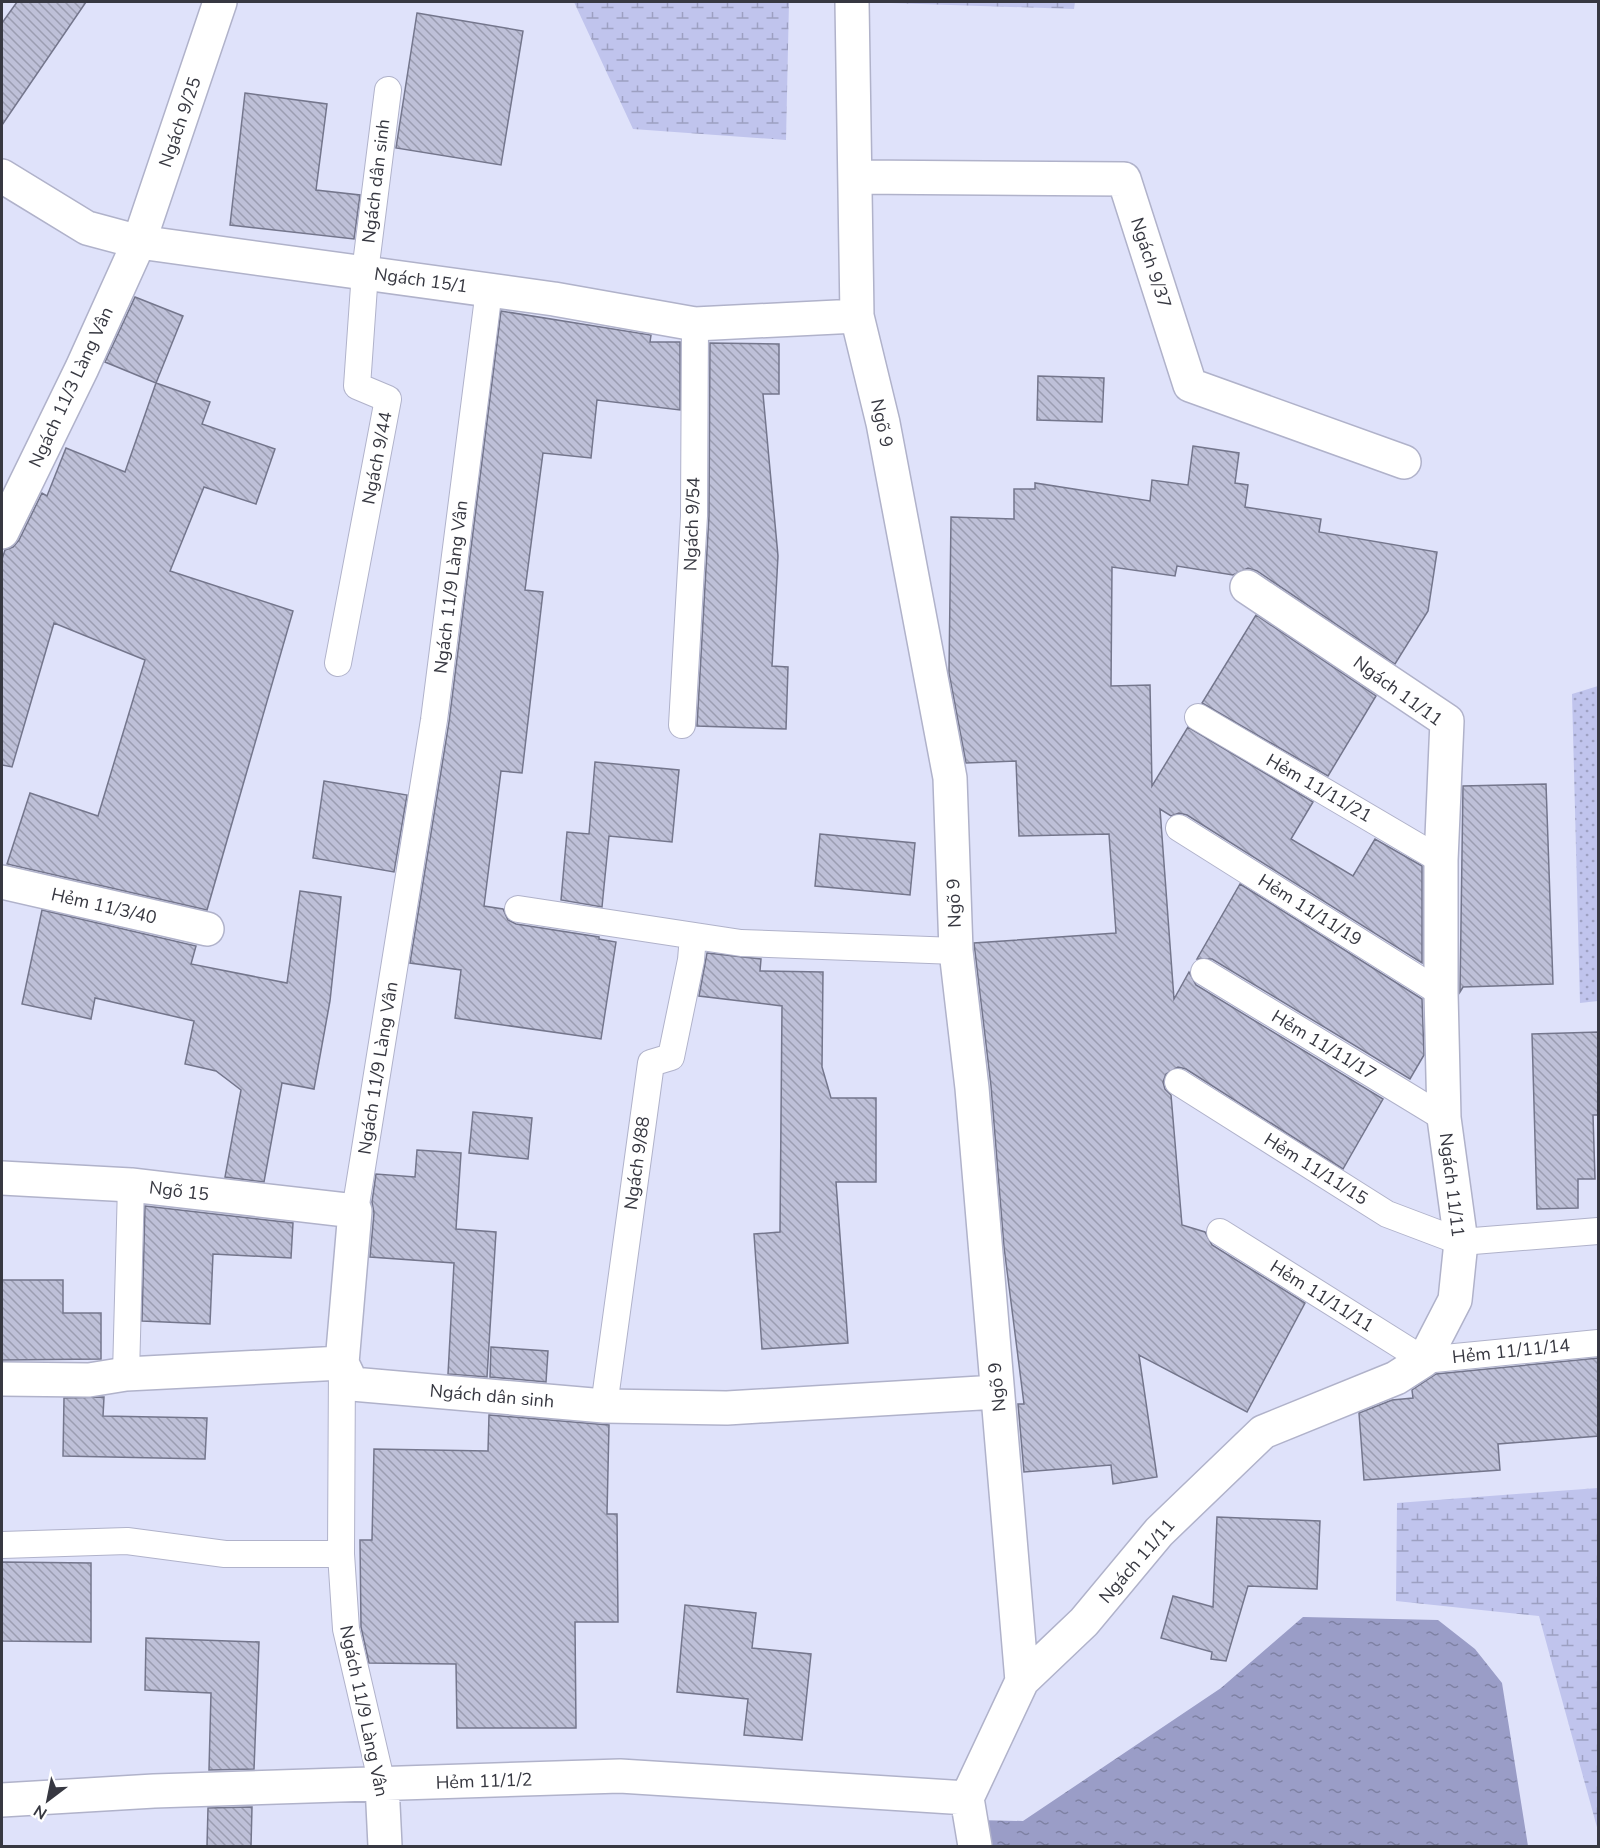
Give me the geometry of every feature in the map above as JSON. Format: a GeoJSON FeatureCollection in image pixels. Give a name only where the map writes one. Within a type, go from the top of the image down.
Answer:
{"type":"FeatureCollection","features":[{"type":"Feature","properties":{"kind":"street","name":"Ngách 9/25"},"geometry":{"type":"LineString","coordinates":[[140,242],[220,2]]}},
{"type":"Feature","properties":{"kind":"street","name":"Ngõ 9"},"geometry":{"type":"LineString","coordinates":[[852,2],[857,316],[883,423],[950,778],[956,951],[972,1088],[1022,1681]]}},
{"type":"Feature","properties":{"kind":"street","name":"Ngách 15/1"},"geometry":{"type":"LineString","coordinates":[[2,176],[87,228],[140,242],[489,290],[695,324],[857,316]]}},
{"type":"Feature","properties":{"kind":"street","name":"Ngách 9/37"},"geometry":{"type":"LineString","coordinates":[[856,177],[1124,179],[1190,386],[1404,462]]}},
{"type":"Feature","properties":{"kind":"street","name":"Ngách 11/3 Làng Vân"},"geometry":{"type":"LineString","coordinates":[[2,532],[140,242]]}},
{"type":"Feature","properties":{"kind":"street","name":"Ngách 11/11"},"geometry":{"type":"LineString","coordinates":[[1022,1681],[1084,1622],[1159,1532],[1263,1432],[1396,1378],[1424,1360],[1455,1300],[1461,1242],[1444,1118],[1442,993],[1441,860],[1448,721],[1247,587]]}},
{"type":"Feature","properties":{"kind":"street","name":"Hẻm 11/3/40"},"geometry":{"type":"LineString","coordinates":[[2,882],[207,929]]}},
{"type":"Feature","properties":{"kind":"street","name":"Ngõ 15"},"geometry":{"type":"LineString","coordinates":[[2,1178],[131,1185],[355,1211]]}},
{"type":"Feature","properties":{"kind":"street","name":"Ngách 11/9 Làng Vân"},"geometry":{"type":"LineString","coordinates":[[342,1363],[355,1211]]}},
{"type":"Feature","properties":{"kind":"street","name":"Ngách dân sinh"},"geometry":{"type":"LineString","coordinates":[[342,1363],[352,1384],[604,1406],[727,1408],[997,1392]]}},
{"type":"Feature","properties":{"kind":"street"},"geometry":{"type":"LineString","coordinates":[[2,1378],[88,1380],[126,1374],[342,1363]]}},
{"type":"Feature","properties":{"kind":"street"},"geometry":{"type":"LineString","coordinates":[[975,1846],[967,1798],[1022,1681]]}},
{"type":"Feature","properties":{"kind":"street","name":"Hẻm 11/1/2"},"geometry":{"type":"LineString","coordinates":[[2,1800],[153,1791],[621,1776],[967,1798]]}},
{"type":"Feature","properties":{"kind":"street","name":"Ngách 11/9 Làng Vân"},"geometry":{"type":"LineString","coordinates":[[382,1784],[385,1846]]}},
{"type":"Feature","properties":{"kind":"lane","name":"Ngách dân sinh"},"geometry":{"type":"LineString","coordinates":[[365,272],[388,90]]}},
{"type":"Feature","properties":{"kind":"lane","name":"Ngách 9/44"},"geometry":{"type":"LineString","coordinates":[[338,663],[388,399],[357,386],[365,272]]}},
{"type":"Feature","properties":{"kind":"lane","name":"Ngách 11/9 Làng Vân"},"geometry":{"type":"LineString","coordinates":[[355,1211],[434,720],[489,290]]}},
{"type":"Feature","properties":{"kind":"lane","name":"Ngách 9/54"},"geometry":{"type":"LineString","coordinates":[[682,725],[694,516],[695,324]]}},
{"type":"Feature","properties":{"kind":"lane","name":"Hẻm 11/11/21"},"geometry":{"type":"LineString","coordinates":[[1198,717],[1441,860]]}},
{"type":"Feature","properties":{"kind":"lane","name":"Hẻm 11/11/19"},"geometry":{"type":"LineString","coordinates":[[1179,828],[1442,993]]}},
{"type":"Feature","properties":{"kind":"lane"},"geometry":{"type":"LineString","coordinates":[[518,909],[741,943],[956,951]]}},
{"type":"Feature","properties":{"kind":"lane","name":"Ngách 9/88"},"geometry":{"type":"LineString","coordinates":[[604,1406],[651,1063],[671,1057],[691,960],[693,936]]}},
{"type":"Feature","properties":{"kind":"lane","name":"Hẻm 11/11/17"},"geometry":{"type":"LineString","coordinates":[[1204,972],[1444,1118]]}},
{"type":"Feature","properties":{"kind":"lane","name":"Hẻm 11/11/15"},"geometry":{"type":"LineString","coordinates":[[1178,1082],[1387,1214],[1461,1242]]}},
{"type":"Feature","properties":{"kind":"lane"},"geometry":{"type":"LineString","coordinates":[[126,1374],[131,1185]]}},
{"type":"Feature","properties":{"kind":"lane"},"geometry":{"type":"LineString","coordinates":[[1461,1242],[1599,1231]]}},
{"type":"Feature","properties":{"kind":"lane","name":"Hẻm 11/11/11"},"geometry":{"type":"LineString","coordinates":[[1220,1232],[1424,1360]]}},
{"type":"Feature","properties":{"kind":"lane","name":"Hẻm 11/11/14"},"geometry":{"type":"LineString","coordinates":[[1424,1360],[1599,1343]]}},
{"type":"Feature","properties":{"kind":"lane","name":"Ngách 11/9 Làng Vân"},"geometry":{"type":"LineString","coordinates":[[342,1363],[341,1554],[346,1629],[382,1784]]}},
{"type":"Feature","properties":{"kind":"lane"},"geometry":{"type":"LineString","coordinates":[[2,1545],[127,1541],[225,1554],[341,1554]]}},
{"type":"Feature","properties":{"kind":"green space"},"geometry":{"type":"Polygon","coordinates":[[[574,2],[789,2],[786,140],[633,129],[574,2]]]}},
{"type":"Feature","properties":{"kind":"green space"},"geometry":{"type":"Polygon","coordinates":[[[861,2],[1075,2],[1074,9],[861,2]]]}},
{"type":"Feature","properties":{"kind":"green space"},"geometry":{"type":"Polygon","coordinates":[[[1598,686],[1598,1001],[1580,1003],[1572,694],[1598,686]]]}},
{"type":"Feature","properties":{"kind":"green space"},"geometry":{"type":"Polygon","coordinates":[[[1598,1488],[1598,1831],[1539,1616],[1396,1601],[1397,1503],[1598,1488]]]}},
{"type":"Feature","properties":{"kind":"water"},"geometry":{"type":"Polygon","coordinates":[[[1303,1617],[1438,1620],[1475,1649],[1502,1683],[1528,1846],[967,1846],[976,1820],[1023,1821],[1221,1688],[1303,1617]]]}},
{"type":"Feature","properties":{"kind":"building"},"geometry":{"type":"Polygon","coordinates":[[[17,2],[86,2],[2,125],[2,23],[17,2]]]}},
{"type":"Feature","properties":{"kind":"building"},"geometry":{"type":"Polygon","coordinates":[[[417,13],[523,31],[501,165],[396,148],[417,13]]]}},
{"type":"Feature","properties":{"kind":"building"},"geometry":{"type":"Polygon","coordinates":[[[245,93],[327,104],[316,190],[360,195],[354,239],[230,225],[245,93]]]}},
{"type":"Feature","properties":{"kind":"building"},"geometry":{"type":"Polygon","coordinates":[[[135,297],[183,316],[156,383],[105,362],[135,297]]]}},
{"type":"Feature","properties":{"kind":"building"},"geometry":{"type":"Polygon","coordinates":[[[501,311],[651,335],[650,342],[680,342],[680,410],[597,400],[591,458],[543,453],[525,590],[543,592],[522,773],[501,771],[484,906],[503,909],[508,920],[516,924],[599,937],[599,939],[616,942],[601,1039],[455,1018],[461,970],[410,963],[449,722],[501,311]]]}},
{"type":"Feature","properties":{"kind":"building"},"geometry":{"type":"Polygon","coordinates":[[[710,343],[779,344],[779,394],[763,394],[778,556],[772,666],[788,667],[786,729],[697,726],[709,516],[710,343]]]}},
{"type":"Feature","properties":{"kind":"building"},"geometry":{"type":"Polygon","coordinates":[[[1038,376],[1104,378],[1102,422],[1037,420],[1038,376]]]}},
{"type":"Feature","properties":{"kind":"building"},"geometry":{"type":"Polygon","coordinates":[[[156,383],[210,402],[202,424],[275,449],[256,504],[204,487],[170,571],[293,611],[207,910],[7,864],[30,793],[98,816],[145,660],[54,623],[12,767],[2,765],[2,559],[5,550],[13,547],[19,540],[42,493],[47,496],[66,448],[125,472],[156,383]]]}},
{"type":"Feature","properties":{"kind":"building"},"geometry":{"type":"Polygon","coordinates":[[[1193,446],[1239,453],[1235,483],[1248,485],[1245,507],[1321,519],[1319,532],[1437,552],[1428,611],[1395,664],[1257,571],[1248,568],[1233,575],[1177,566],[1175,576],[1112,567],[1111,686],[1150,685],[1152,786],[1188,727],[1313,802],[1291,839],[1353,876],[1375,839],[1422,866],[1422,963],[1187,815],[1179,813],[1171,816],[1160,809],[1174,999],[1189,972],[1196,985],[1383,1099],[1343,1169],[1186,1069],[1178,1067],[1166,1074],[1163,1082],[1165,1089],[1171,1095],[1182,1225],[1205,1232],[1212,1245],[1305,1303],[1247,1412],[1139,1355],[1157,1477],[1113,1484],[1111,1465],[1024,1472],[1018,1404],[1024,1404],[1004,1247],[991,1086],[974,943],[1116,933],[1109,834],[1019,836],[1016,761],[966,763],[949,673],[951,517],[1014,519],[1014,489],[1035,489],[1035,483],[1150,501],[1152,480],[1188,485],[1193,446]]]}},
{"type":"Feature","properties":{"kind":"building"},"geometry":{"type":"Polygon","coordinates":[[[1256,615],[1376,696],[1328,776],[1202,703],[1256,615]]]}},
{"type":"Feature","properties":{"kind":"building"},"geometry":{"type":"Polygon","coordinates":[[[595,762],[679,770],[672,842],[609,836],[602,907],[561,900],[567,832],[589,834],[595,762]]]}},
{"type":"Feature","properties":{"kind":"building"},"geometry":{"type":"Polygon","coordinates":[[[324,781],[407,795],[394,872],[313,858],[324,781]]]}},
{"type":"Feature","properties":{"kind":"building"},"geometry":{"type":"Polygon","coordinates":[[[1546,784],[1553,984],[1463,987],[1460,992],[1463,786],[1546,784]]]}},
{"type":"Feature","properties":{"kind":"building"},"geometry":{"type":"Polygon","coordinates":[[[820,834],[915,843],[910,895],[815,886],[820,834]]]}},
{"type":"Feature","properties":{"kind":"building"},"geometry":{"type":"Polygon","coordinates":[[[1240,884],[1422,999],[1424,1055],[1410,1079],[1212,959],[1197,959],[1240,884]]]}},
{"type":"Feature","properties":{"kind":"building"},"geometry":{"type":"Polygon","coordinates":[[[300,891],[341,897],[330,1001],[314,1089],[282,1083],[264,1182],[225,1177],[241,1090],[216,1071],[185,1064],[194,1021],[95,998],[91,1019],[22,1004],[42,910],[196,946],[191,964],[287,983],[300,891]]]}},
{"type":"Feature","properties":{"kind":"building"},"geometry":{"type":"Polygon","coordinates":[[[707,953],[761,959],[760,971],[823,972],[822,1067],[831,1098],[876,1098],[876,1182],[836,1182],[848,1343],[762,1349],[754,1234],[780,1232],[782,1006],[699,996],[707,953]]]}},
{"type":"Feature","properties":{"kind":"building"},"geometry":{"type":"Polygon","coordinates":[[[1599,1032],[1599,1115],[1593,1115],[1595,1179],[1578,1179],[1578,1208],[1537,1209],[1532,1034],[1599,1032]]]}},
{"type":"Feature","properties":{"kind":"building"},"geometry":{"type":"Polygon","coordinates":[[[473,1112],[532,1118],[528,1159],[469,1153],[473,1112]]]}},
{"type":"Feature","properties":{"kind":"building"},"geometry":{"type":"Polygon","coordinates":[[[417,1150],[461,1153],[456,1229],[496,1232],[487,1377],[448,1374],[454,1263],[370,1257],[374,1213],[372,1202],[376,1174],[415,1177],[417,1150]]]}},
{"type":"Feature","properties":{"kind":"building"},"geometry":{"type":"Polygon","coordinates":[[[145,1206],[293,1223],[291,1258],[213,1254],[210,1324],[142,1321],[145,1206]]]}},
{"type":"Feature","properties":{"kind":"building"},"geometry":{"type":"Polygon","coordinates":[[[2,1280],[63,1280],[63,1313],[101,1313],[101,1359],[2,1360],[2,1280]]]}},
{"type":"Feature","properties":{"kind":"building"},"geometry":{"type":"Polygon","coordinates":[[[491,1347],[548,1351],[546,1382],[490,1377],[491,1347]]]}},
{"type":"Feature","properties":{"kind":"building"},"geometry":{"type":"Polygon","coordinates":[[[1599,1358],[1599,1436],[1498,1444],[1500,1470],[1364,1480],[1359,1413],[1392,1400],[1413,1398],[1412,1390],[1436,1374],[1599,1358]]]}},
{"type":"Feature","properties":{"kind":"building"},"geometry":{"type":"Polygon","coordinates":[[[104,1397],[103,1416],[207,1418],[205,1459],[63,1456],[64,1398],[104,1397]]]}},
{"type":"Feature","properties":{"kind":"building"},"geometry":{"type":"Polygon","coordinates":[[[489,1415],[609,1425],[607,1514],[617,1514],[618,1622],[575,1622],[576,1728],[457,1728],[456,1664],[369,1663],[361,1627],[360,1540],[372,1540],[374,1449],[488,1451],[489,1415]]]}},
{"type":"Feature","properties":{"kind":"building"},"geometry":{"type":"Polygon","coordinates":[[[1217,1517],[1320,1521],[1317,1589],[1248,1586],[1226,1661],[1211,1659],[1212,1652],[1161,1638],[1173,1596],[1213,1607],[1217,1517]]]}},
{"type":"Feature","properties":{"kind":"building"},"geometry":{"type":"Polygon","coordinates":[[[2,1562],[91,1563],[91,1642],[2,1641],[2,1562]]]}},
{"type":"Feature","properties":{"kind":"building"},"geometry":{"type":"Polygon","coordinates":[[[685,1605],[756,1613],[752,1648],[811,1654],[802,1740],[744,1735],[748,1699],[677,1692],[685,1605]]]}},
{"type":"Feature","properties":{"kind":"building"},"geometry":{"type":"Polygon","coordinates":[[[146,1638],[259,1642],[254,1769],[209,1770],[211,1693],[145,1690],[146,1638]]]}},
{"type":"Feature","properties":{"kind":"building"},"geometry":{"type":"Polygon","coordinates":[[[252,1807],[251,1846],[207,1846],[208,1808],[252,1807]]]}}]}
